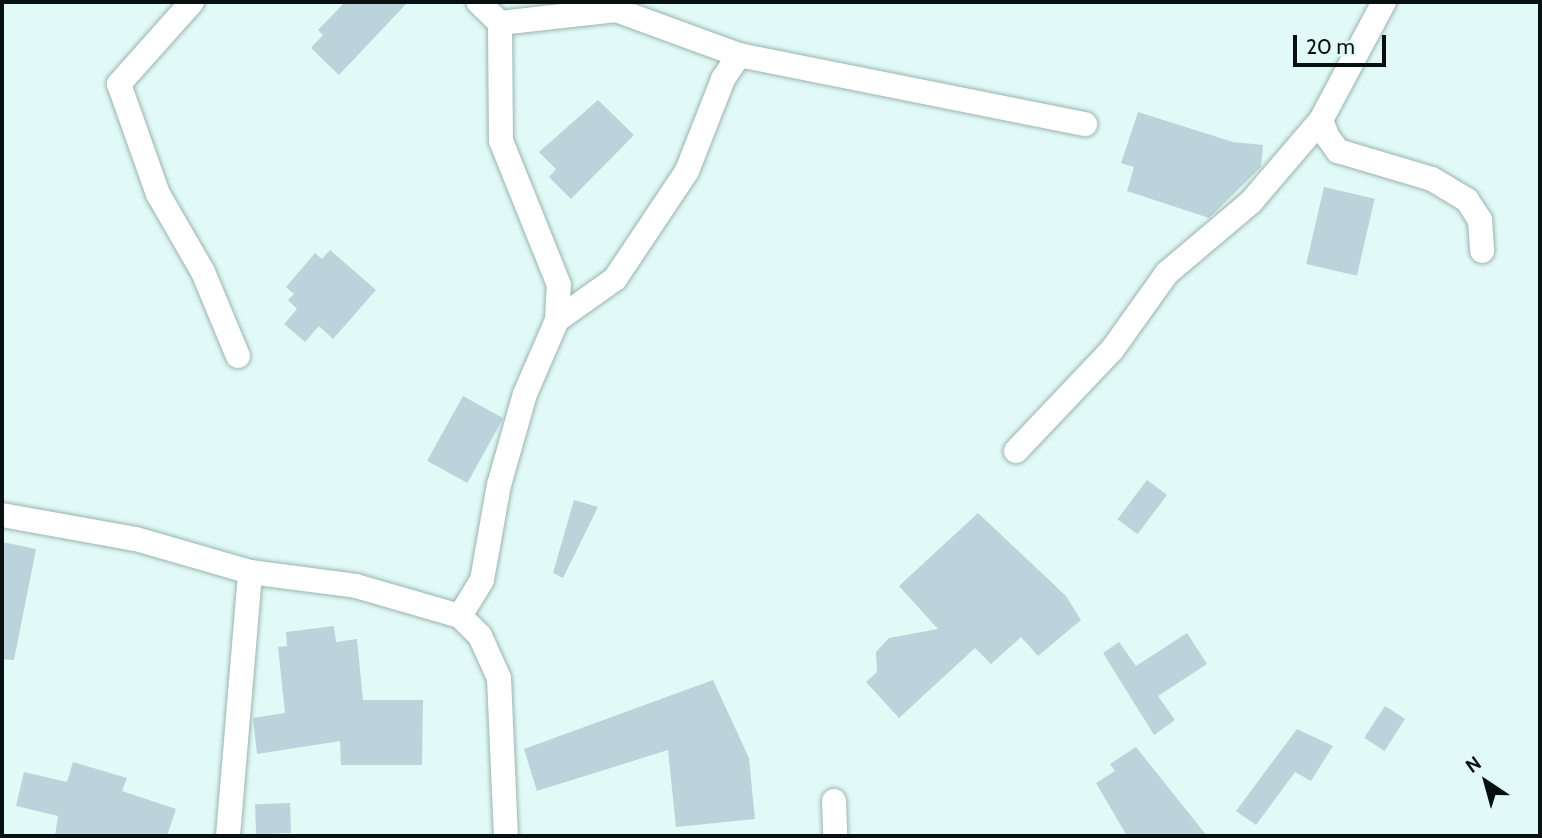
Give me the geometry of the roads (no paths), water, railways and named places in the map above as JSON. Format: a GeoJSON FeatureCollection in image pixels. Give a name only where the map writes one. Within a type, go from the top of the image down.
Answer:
{"type":"FeatureCollection","features":[{"type":"Feature","properties":{"kind":"street"},"geometry":{"type":"LineString","coordinates":[[192,2],[120,84],[158,194],[203,272],[238,356]]}},
{"type":"Feature","properties":{"kind":"street"},"geometry":{"type":"LineString","coordinates":[[460,616],[482,580],[499,485],[525,394],[557,320],[559,285],[501,141],[500,23],[478,2]]}},
{"type":"Feature","properties":{"kind":"street"},"geometry":{"type":"LineString","coordinates":[[1016,451],[1112,351],[1167,272],[1251,202],[1321,120],[1384,2]]}},
{"type":"Feature","properties":{"kind":"street"},"geometry":{"type":"LineString","coordinates":[[500,23],[616,10],[740,55],[1085,124]]}},
{"type":"Feature","properties":{"kind":"street"},"geometry":{"type":"LineString","coordinates":[[557,320],[615,279],[687,172],[723,79],[740,55]]}},
{"type":"Feature","properties":{"kind":"street"},"geometry":{"type":"LineString","coordinates":[[1321,120],[1338,151],[1432,179],[1467,200],[1480,220],[1482,251]]}},
{"type":"Feature","properties":{"kind":"street"},"geometry":{"type":"LineString","coordinates":[[2,515],[136,539],[250,572],[356,586],[460,616],[480,636],[499,678],[506,836]]}},
{"type":"Feature","properties":{"kind":"street"},"geometry":{"type":"LineString","coordinates":[[228,836],[250,572]]}},
{"type":"Feature","properties":{"kind":"street"},"geometry":{"type":"LineString","coordinates":[[834,802],[835,836]]}}]}
